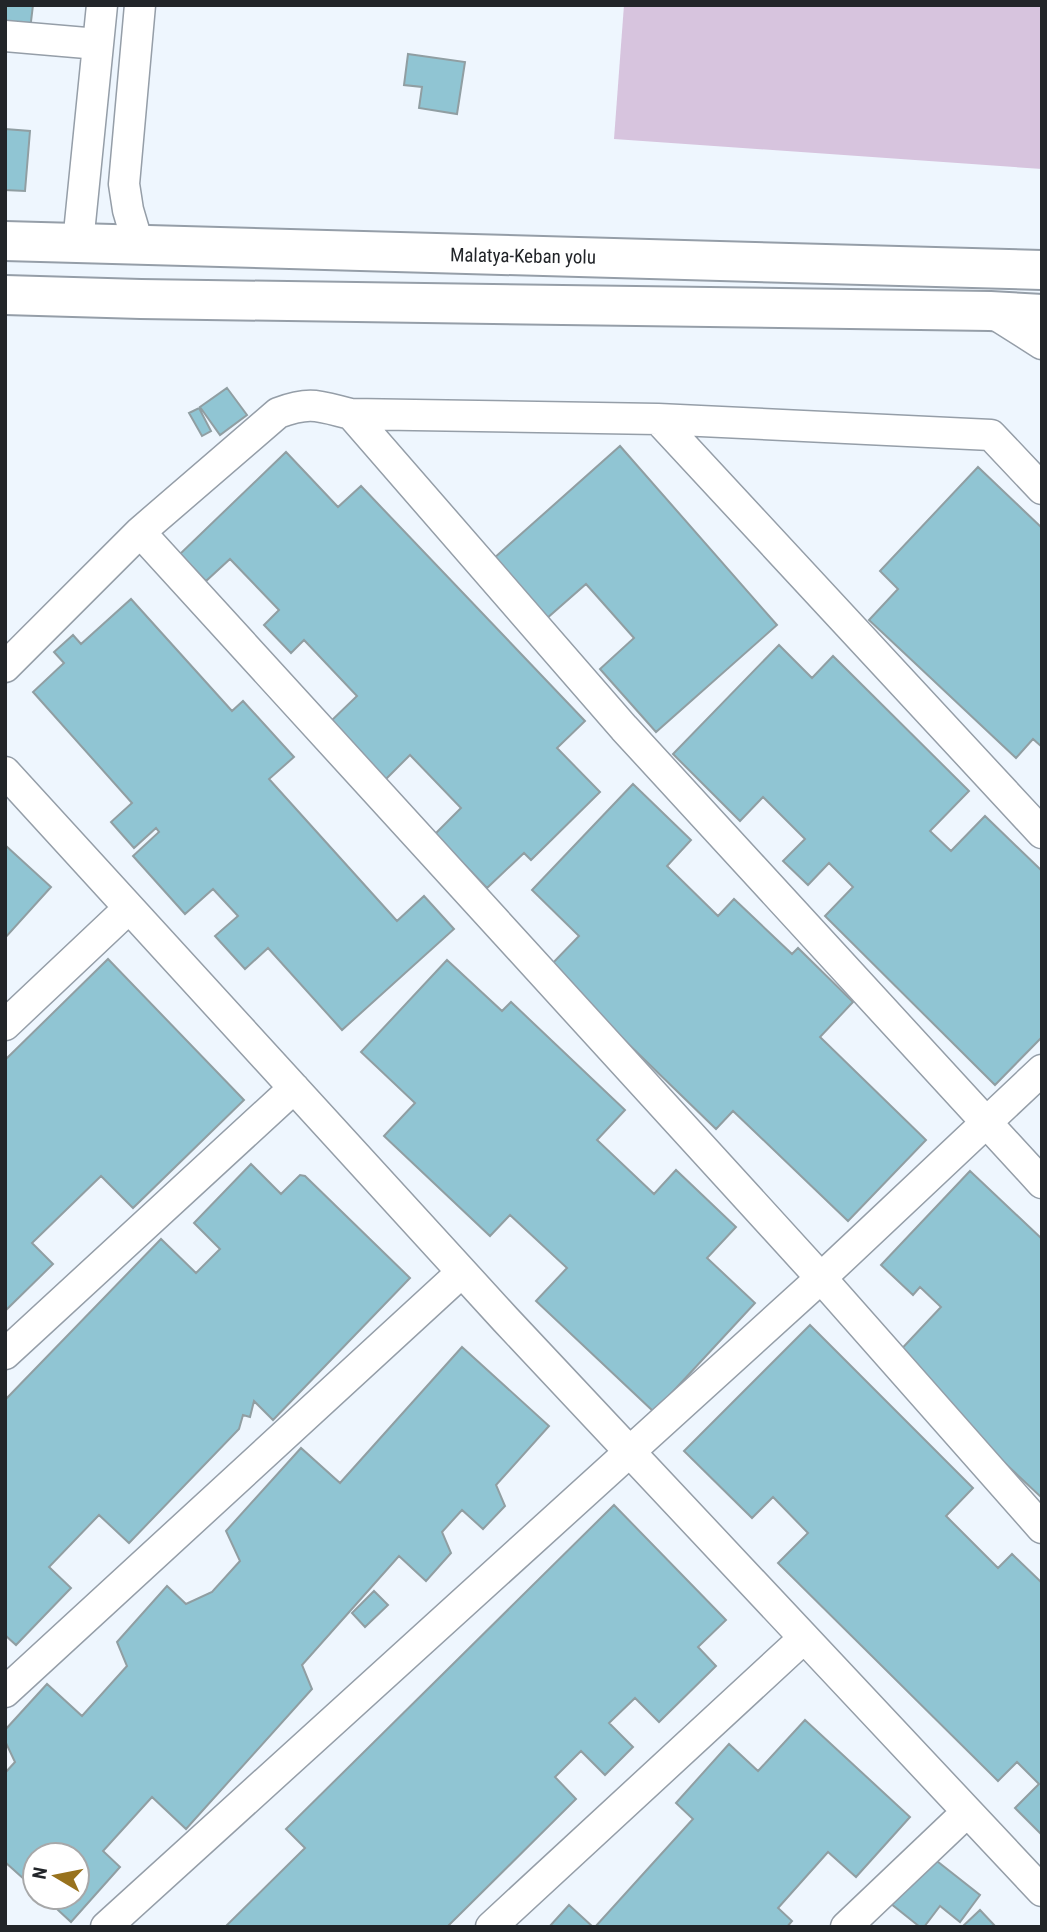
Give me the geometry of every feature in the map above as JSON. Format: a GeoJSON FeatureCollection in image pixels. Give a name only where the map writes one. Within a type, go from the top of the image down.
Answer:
{"type":"FeatureCollection","features":[{"type":"Feature","properties":{"kind":"highway","name":"Malatya-Keban yolu"},"geometry":{"type":"LineString","coordinates":[[5,241],[1042,270]]}},
{"type":"Feature","properties":{"kind":"highway"},"geometry":{"type":"LineString","coordinates":[[5,295],[1042,314]]}},
{"type":"Feature","properties":{"kind":"street"},"geometry":{"type":"LineString","coordinates":[[78,243],[102,5]]}},
{"type":"Feature","properties":{"kind":"street"},"geometry":{"type":"LineString","coordinates":[[138,244],[124,184],[140,5]]}},
{"type":"Feature","properties":{"kind":"street"},"geometry":{"type":"LineString","coordinates":[[5,36],[98,44]]}},
{"type":"Feature","properties":{"kind":"street"},"geometry":{"type":"LineString","coordinates":[[990,311],[1042,344]]}},
{"type":"Feature","properties":{"kind":"street"},"geometry":{"type":"LineString","coordinates":[[5,667],[140,532],[278,413],[301,405],[318,405],[351,414],[658,419],[991,435],[1042,489]]}},
{"type":"Feature","properties":{"kind":"street"},"geometry":{"type":"LineString","coordinates":[[351,414],[624,729],[1042,1183]]}},
{"type":"Feature","properties":{"kind":"street"},"geometry":{"type":"LineString","coordinates":[[658,419],[1042,833]]}},
{"type":"Feature","properties":{"kind":"street"},"geometry":{"type":"LineString","coordinates":[[140,532],[821,1278],[1042,1528]]}},
{"type":"Feature","properties":{"kind":"street"},"geometry":{"type":"LineString","coordinates":[[5,772],[462,1272],[1042,1891]]}},
{"type":"Feature","properties":{"kind":"street"},"geometry":{"type":"LineString","coordinates":[[5,1025],[129,908]]}},
{"type":"Feature","properties":{"kind":"street"},"geometry":{"type":"LineString","coordinates":[[106,1927],[630,1453],[1042,1070]]}},
{"type":"Feature","properties":{"kind":"street"},"geometry":{"type":"LineString","coordinates":[[5,1354],[294,1088]]}},
{"type":"Feature","properties":{"kind":"street"},"geometry":{"type":"LineString","coordinates":[[5,1692],[462,1272]]}},
{"type":"Feature","properties":{"kind":"street"},"geometry":{"type":"LineString","coordinates":[[491,1927],[804,1638]]}},
{"type":"Feature","properties":{"kind":"street"},"geometry":{"type":"LineString","coordinates":[[846,1927],[967,1812]]}},
{"type":"Feature","properties":{"kind":"shaded area"},"geometry":{"type":"Polygon","coordinates":[[[624,5],[1042,5],[1042,169],[614,139],[624,5]]]}},
{"type":"Feature","properties":{"kind":"building"},"geometry":{"type":"Polygon","coordinates":[[[5,5],[33,5],[29,38],[5,34],[5,5]]]}},
{"type":"Feature","properties":{"kind":"building"},"geometry":{"type":"Polygon","coordinates":[[[408,54],[465,62],[457,114],[419,108],[422,87],[404,85],[408,54]]]}},
{"type":"Feature","properties":{"kind":"building"},"geometry":{"type":"Polygon","coordinates":[[[5,129],[30,131],[25,191],[5,190],[5,129]]]}},
{"type":"Feature","properties":{"kind":"building"},"geometry":{"type":"Polygon","coordinates":[[[227,388],[247,415],[220,435],[200,407],[227,388]]]}},
{"type":"Feature","properties":{"kind":"building"},"geometry":{"type":"Polygon","coordinates":[[[199,408],[211,431],[202,436],[189,413],[199,408]]]}},
{"type":"Feature","properties":{"kind":"building"},"geometry":{"type":"Polygon","coordinates":[[[620,446],[777,625],[656,732],[600,669],[634,638],[586,584],[546,619],[493,559],[620,446]]]}},
{"type":"Feature","properties":{"kind":"building"},"geometry":{"type":"Polygon","coordinates":[[[286,452],[338,507],[361,486],[585,721],[557,748],[600,792],[531,860],[524,853],[487,888],[435,834],[461,808],[410,755],[385,780],[330,722],[357,696],[304,640],[291,653],[264,625],[279,610],[230,559],[206,581],[180,554],[286,452]]]}},
{"type":"Feature","properties":{"kind":"building"},"geometry":{"type":"Polygon","coordinates":[[[978,467],[1042,528],[1042,747],[1033,739],[1016,758],[869,620],[898,589],[880,571],[978,467]]]}},
{"type":"Feature","properties":{"kind":"building"},"geometry":{"type":"Polygon","coordinates":[[[131,599],[232,711],[243,701],[294,757],[269,779],[397,921],[424,896],[454,929],[342,1030],[268,948],[245,969],[215,936],[238,916],[213,889],[185,914],[133,856],[159,832],[156,828],[134,848],[111,822],[132,803],[33,692],[64,663],[54,652],[73,635],[81,644],[131,599]]]}},
{"type":"Feature","properties":{"kind":"building"},"geometry":{"type":"Polygon","coordinates":[[[779,645],[812,678],[833,656],[969,791],[930,831],[951,851],[985,816],[1042,871],[1042,1037],[995,1085],[825,916],[853,887],[829,863],[808,885],[783,861],[805,839],[763,797],[740,821],[673,754],[779,645]]]}},
{"type":"Feature","properties":{"kind":"building"},"geometry":{"type":"Polygon","coordinates":[[[633,784],[691,840],[667,866],[718,916],[734,899],[792,954],[798,948],[853,1002],[820,1037],[926,1140],[848,1221],[733,1111],[716,1129],[549,967],[579,936],[532,890],[633,784]]]}},
{"type":"Feature","properties":{"kind":"building"},"geometry":{"type":"Polygon","coordinates":[[[5,845],[51,887],[5,938],[5,845]]]}},
{"type":"Feature","properties":{"kind":"building"},"geometry":{"type":"Polygon","coordinates":[[[108,959],[244,1100],[133,1208],[101,1176],[32,1243],[53,1264],[5,1311],[5,1060],[108,959]]]}},
{"type":"Feature","properties":{"kind":"building"},"geometry":{"type":"Polygon","coordinates":[[[447,960],[502,1011],[511,1002],[625,1110],[597,1140],[654,1194],[676,1170],[736,1227],[707,1258],[755,1303],[654,1412],[536,1301],[567,1268],[510,1215],[490,1236],[384,1136],[415,1103],[361,1052],[447,960]]]}},
{"type":"Feature","properties":{"kind":"building"},"geometry":{"type":"Polygon","coordinates":[[[251,1164],[281,1194],[300,1175],[305,1176],[410,1278],[273,1420],[254,1401],[250,1417],[243,1415],[239,1429],[129,1543],[99,1515],[49,1567],[71,1588],[16,1645],[5,1635],[5,1400],[161,1239],[196,1273],[220,1249],[194,1223],[251,1164]]]}},
{"type":"Feature","properties":{"kind":"building"},"geometry":{"type":"Polygon","coordinates":[[[970,1171],[1042,1239],[1042,1498],[893,1358],[941,1307],[920,1287],[913,1295],[881,1265],[970,1171]]]}},
{"type":"Feature","properties":{"kind":"building"},"geometry":{"type":"Polygon","coordinates":[[[810,1325],[973,1488],[946,1516],[998,1568],[1012,1554],[1042,1583],[1042,1835],[1015,1808],[1039,1784],[1017,1762],[998,1781],[778,1563],[808,1533],[773,1497],[752,1518],[684,1451],[810,1325]]]}},
{"type":"Feature","properties":{"kind":"building"},"geometry":{"type":"Polygon","coordinates":[[[462,1347],[549,1426],[496,1485],[505,1506],[483,1529],[462,1510],[442,1532],[451,1553],[426,1581],[399,1556],[302,1665],[312,1689],[186,1829],[152,1797],[103,1851],[120,1867],[91,1900],[91,1841],[21,1841],[21,1876],[5,1862],[5,1773],[15,1762],[5,1741],[5,1730],[47,1684],[82,1716],[127,1666],[117,1642],[167,1586],[186,1604],[212,1592],[240,1561],[226,1531],[301,1448],[340,1483],[462,1347]]]}},
{"type":"Feature","properties":{"kind":"building"},"geometry":{"type":"Polygon","coordinates":[[[614,1505],[726,1620],[698,1647],[716,1666],[659,1722],[635,1698],[609,1723],[633,1747],[605,1775],[581,1751],[555,1777],[576,1799],[447,1927],[225,1927],[305,1848],[286,1829],[614,1505]]]}},
{"type":"Feature","properties":{"kind":"building"},"geometry":{"type":"Polygon","coordinates":[[[374,1591],[388,1605],[365,1627],[352,1613],[374,1591]]]}},
{"type":"Feature","properties":{"kind":"building"},"geometry":{"type":"Polygon","coordinates":[[[805,1720],[910,1817],[856,1877],[828,1852],[778,1908],[792,1921],[787,1927],[595,1927],[693,1819],[676,1803],[729,1744],[758,1771],[805,1720]]]}},
{"type":"Feature","properties":{"kind":"building"},"geometry":{"type":"Polygon","coordinates":[[[928,1854],[980,1895],[960,1922],[940,1906],[924,1927],[920,1927],[890,1903],[928,1854]]]}},
{"type":"Feature","properties":{"kind":"building"},"geometry":{"type":"Polygon","coordinates":[[[569,1905],[593,1927],[549,1927],[569,1905]]]}},
{"type":"Feature","properties":{"kind":"building"},"geometry":{"type":"Polygon","coordinates":[[[980,1910],[996,1927],[962,1927],[980,1910]]]}},
{"type":"Feature","properties":{"kind":"building"},"geometry":{"type":"Polygon","coordinates":[[[59,1911],[81,1911],[71,1922],[59,1911]]]}}]}
